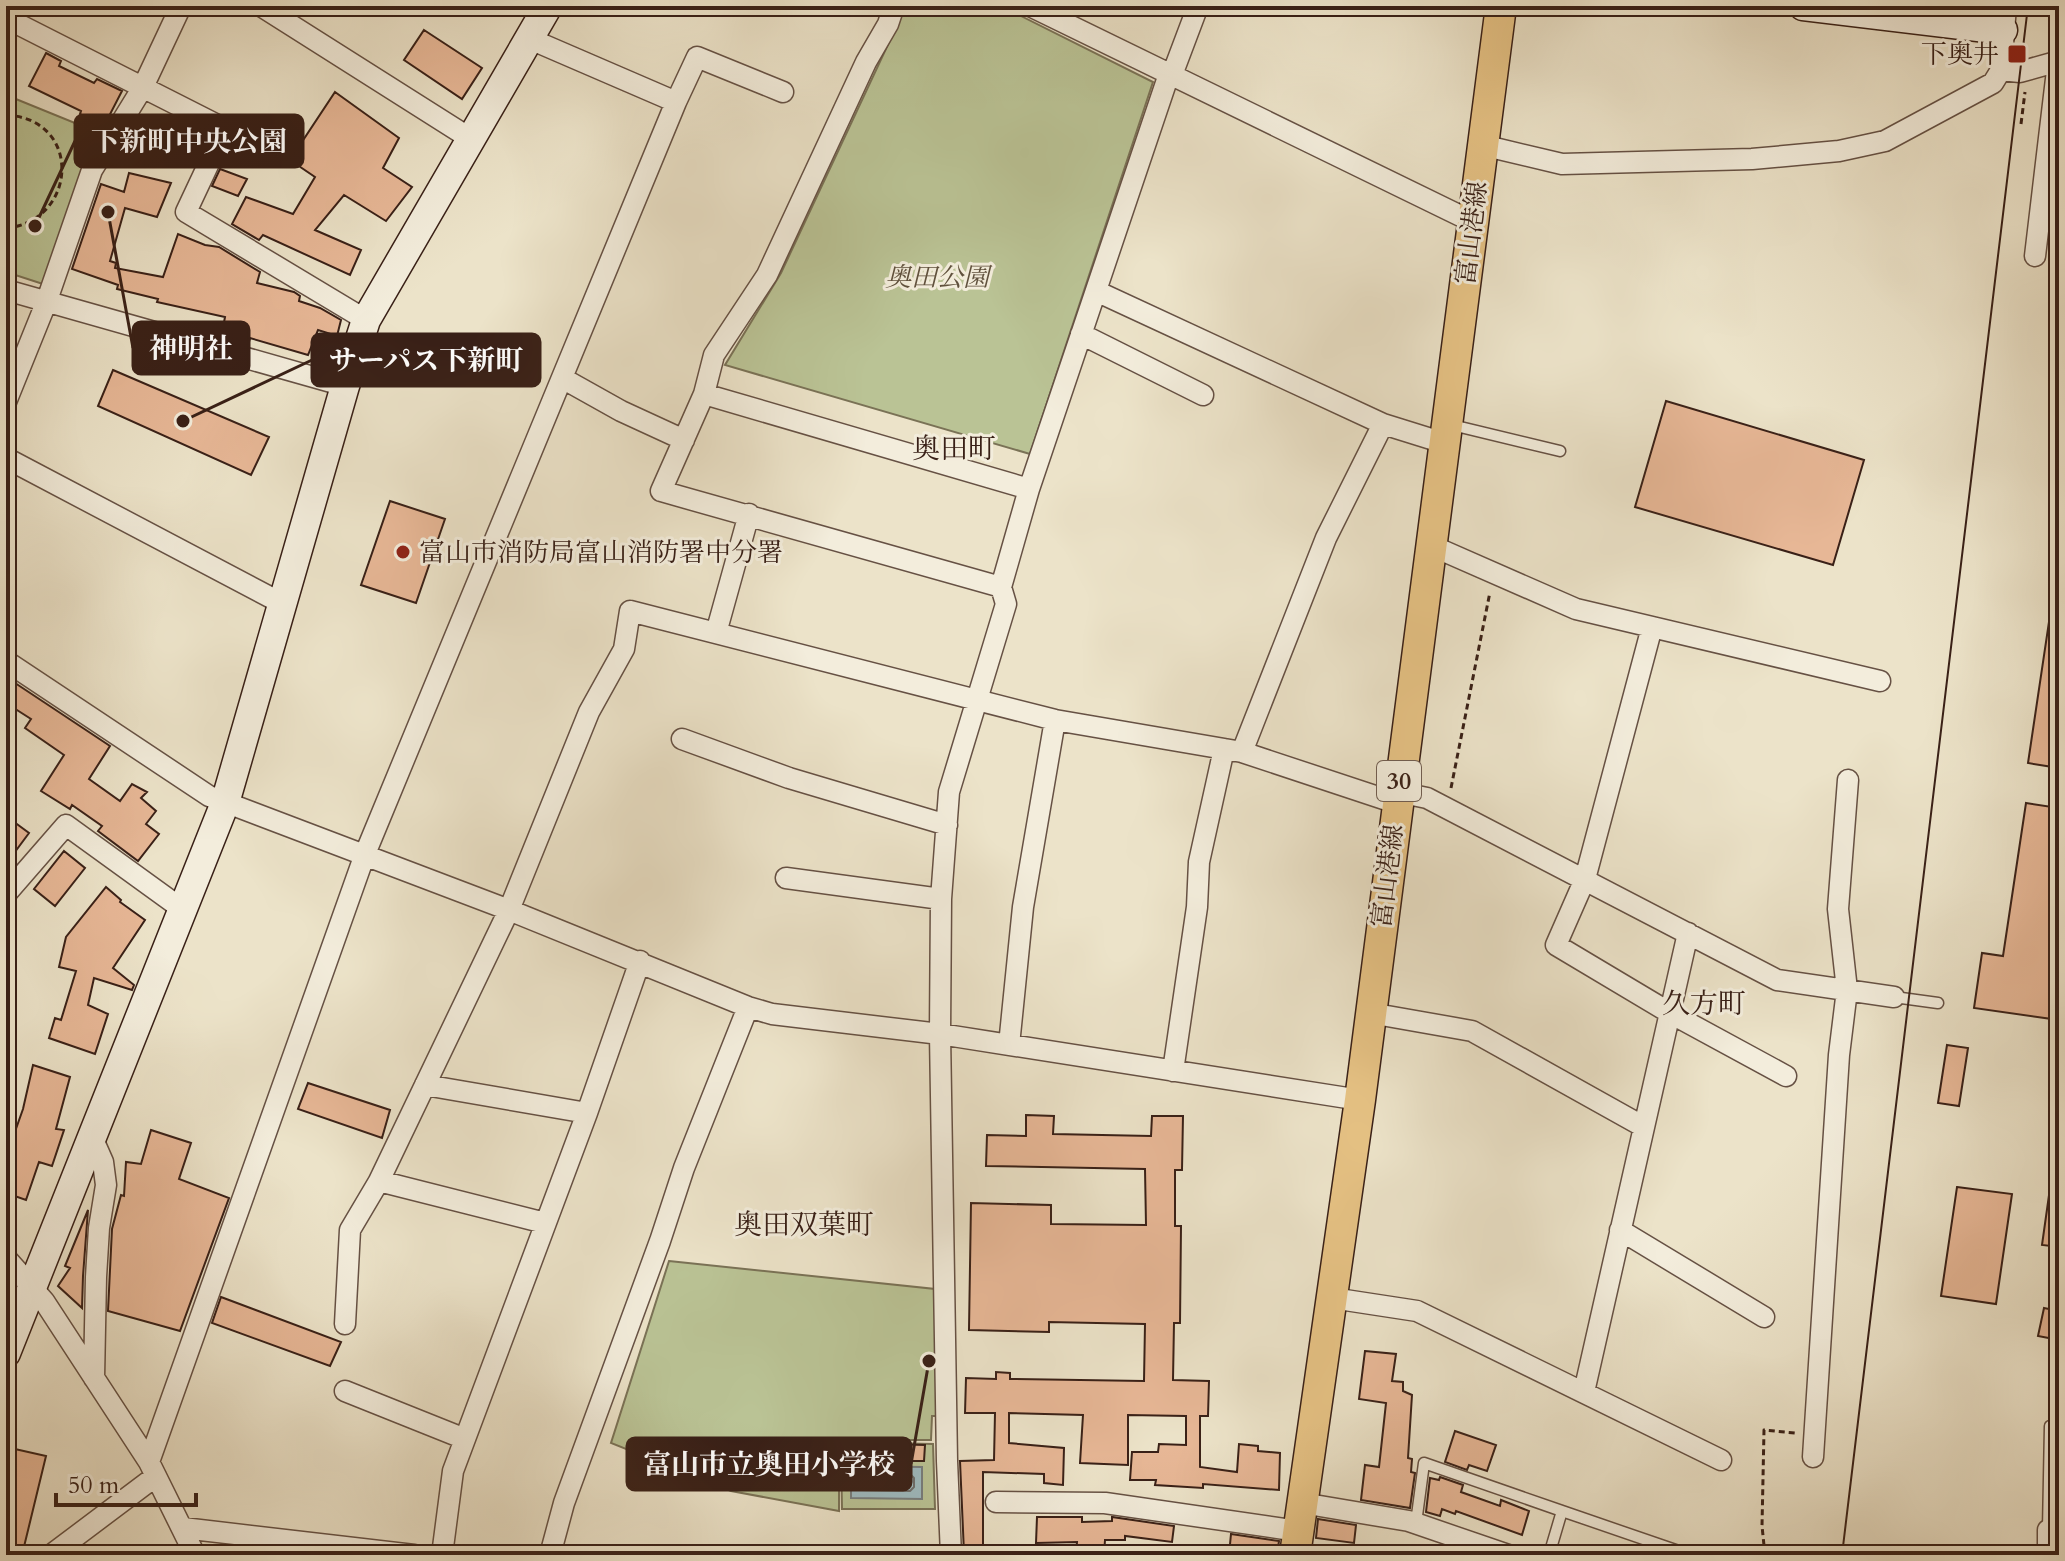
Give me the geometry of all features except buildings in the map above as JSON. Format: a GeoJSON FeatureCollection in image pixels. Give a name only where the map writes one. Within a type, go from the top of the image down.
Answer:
{"type":"FeatureCollection","features":[{"type":"Feature","properties":{"kind":"main road","name":"富山港線"},"geometry":{"type":"LineString","coordinates":[[1298,1530],[1360,1100],[1501,6]]}},
{"type":"Feature","properties":{"kind":"street"},"geometry":{"type":"LineString","coordinates":[[6,402],[46,303],[92,170],[143,87],[181,6]]}},
{"type":"Feature","properties":{"kind":"street"},"geometry":{"type":"LineString","coordinates":[[261,6],[471,139]]}},
{"type":"Feature","properties":{"kind":"street"},"geometry":{"type":"LineString","coordinates":[[6,1353],[225,803],[366,320],[548,6]]}},
{"type":"Feature","properties":{"kind":"street"},"geometry":{"type":"LineString","coordinates":[[894,6],[767,275],[714,355],[704,394],[661,491],[1001,587]]}},
{"type":"Feature","properties":{"kind":"street"},"geometry":{"type":"LineString","coordinates":[[1030,6],[1473,222]]}},
{"type":"Feature","properties":{"kind":"street"},"geometry":{"type":"LineString","coordinates":[[951,1555],[940,1034],[941,899],[949,792],[1006,604],[1001,587],[1029,489],[1171,74],[1198,6]]}},
{"type":"Feature","properties":{"kind":"street"},"geometry":{"type":"LineString","coordinates":[[1482,145],[1562,164],[1752,159],[1839,151],[1885,141],[1993,83],[2001,70],[2005,18],[1803,6]]}},
{"type":"Feature","properties":{"kind":"street"},"geometry":{"type":"LineString","coordinates":[[6,18],[225,129],[186,212],[366,320]]}},
{"type":"Feature","properties":{"kind":"street"},"geometry":{"type":"LineString","coordinates":[[530,39],[676,102]]}},
{"type":"Feature","properties":{"kind":"street"},"geometry":{"type":"LineString","coordinates":[[51,1555],[153,1469],[365,854],[697,57],[783,92]]}},
{"type":"Feature","properties":{"kind":"street"},"geometry":{"type":"LineString","coordinates":[[2001,70],[2028,70],[2058,62],[2035,256]]}},
{"type":"Feature","properties":{"kind":"street"},"geometry":{"type":"LineString","coordinates":[[6,290],[345,386]]}},
{"type":"Feature","properties":{"kind":"street"},"geometry":{"type":"LineString","coordinates":[[1096,291],[1383,424],[1445,433]]}},
{"type":"Feature","properties":{"kind":"street"},"geometry":{"type":"LineString","coordinates":[[1081,334],[1203,395]]}},
{"type":"Feature","properties":{"kind":"street"},"geometry":{"type":"LineString","coordinates":[[562,378],[621,411],[684,440]]}},
{"type":"Feature","properties":{"kind":"street"},"geometry":{"type":"LineString","coordinates":[[704,394],[1029,489]]}},
{"type":"Feature","properties":{"kind":"street"},"geometry":{"type":"LineString","coordinates":[[1173,1071],[1197,907],[1199,862],[1233,750],[1326,538],[1383,424]]}},
{"type":"Feature","properties":{"kind":"street"},"geometry":{"type":"LineString","coordinates":[[6,458],[283,604]]}},
{"type":"Feature","properties":{"kind":"street"},"geometry":{"type":"LineString","coordinates":[[716,633],[749,514]]}},
{"type":"Feature","properties":{"kind":"street"},"geometry":{"type":"LineString","coordinates":[[1430,545],[1576,609],[1880,681]]}},
{"type":"Feature","properties":{"kind":"street"},"geometry":{"type":"LineString","coordinates":[[345,1324],[350,1230],[379,1181],[509,910],[589,712],[624,649],[630,611],[1055,720],[1233,750],[1397,797],[1427,798],[1777,980],[1894,997]]}},
{"type":"Feature","properties":{"kind":"street"},"geometry":{"type":"LineString","coordinates":[[1652,627],[1585,879],[1556,945],[1670,1013],[1786,1076]]}},
{"type":"Feature","properties":{"kind":"street"},"geometry":{"type":"LineString","coordinates":[[6,661],[209,796],[640,961],[748,1007],[772,1014],[940,1034],[1360,1100]]}},
{"type":"Feature","properties":{"kind":"street"},"geometry":{"type":"LineString","coordinates":[[1009,1045],[1023,907],[1055,720]]}},
{"type":"Feature","properties":{"kind":"street"},"geometry":{"type":"LineString","coordinates":[[682,739],[789,778],[947,825]]}},
{"type":"Feature","properties":{"kind":"street"},"geometry":{"type":"LineString","coordinates":[[1813,1457],[1839,1055],[1847,990],[1838,909],[1848,780]]}},
{"type":"Feature","properties":{"kind":"street"},"geometry":{"type":"LineString","coordinates":[[8,887],[66,825],[182,909]]}},
{"type":"Feature","properties":{"kind":"street"},"geometry":{"type":"LineString","coordinates":[[786,878],[941,899]]}},
{"type":"Feature","properties":{"kind":"street"},"geometry":{"type":"LineString","coordinates":[[1584,1392],[1688,933]]}},
{"type":"Feature","properties":{"kind":"street"},"geometry":{"type":"LineString","coordinates":[[442,1555],[453,1471],[587,1113],[640,961]]}},
{"type":"Feature","properties":{"kind":"street"},"geometry":{"type":"LineString","coordinates":[[550,1555],[564,1503],[684,1168],[748,1007]]}},
{"type":"Feature","properties":{"kind":"street"},"geometry":{"type":"LineString","coordinates":[[1370,1013],[1472,1031],[1644,1127]]}},
{"type":"Feature","properties":{"kind":"street"},"geometry":{"type":"LineString","coordinates":[[425,1085],[587,1113]]}},
{"type":"Feature","properties":{"kind":"street"},"geometry":{"type":"LineString","coordinates":[[92,1137],[103,1162],[106,1185],[99,1228],[94,1378]]}},
{"type":"Feature","properties":{"kind":"street"},"geometry":{"type":"LineString","coordinates":[[379,1181],[545,1223]]}},
{"type":"Feature","properties":{"kind":"street"},"geometry":{"type":"LineString","coordinates":[[1620,1230],[1764,1317]]}},
{"type":"Feature","properties":{"kind":"street"},"geometry":{"type":"LineString","coordinates":[[6,1258],[33,1287],[153,1469],[195,1555]]}},
{"type":"Feature","properties":{"kind":"street"},"geometry":{"type":"LineString","coordinates":[[1332,1298],[1417,1311],[1721,1460]]}},
{"type":"Feature","properties":{"kind":"street"},"geometry":{"type":"LineString","coordinates":[[345,1391],[465,1439]]}},
{"type":"Feature","properties":{"kind":"street"},"geometry":{"type":"LineString","coordinates":[[996,1502],[1105,1503],[1298,1530],[1416,1523],[1508,1555]]}},
{"type":"Feature","properties":{"kind":"street"},"geometry":{"type":"LineString","coordinates":[[183,1528],[278,1547],[414,1555]]}},
{"type":"Feature","properties":{"kind":"street"},"geometry":{"type":"LineString","coordinates":[[2048,1555],[2054,1530]]}},
{"type":"Feature","properties":{"kind":"lane"},"geometry":{"type":"LineString","coordinates":[[1445,433],[1560,451]]}},
{"type":"Feature","properties":{"kind":"lane"},"geometry":{"type":"LineString","coordinates":[[1894,997],[1938,1003]]}},
{"type":"Feature","properties":{"kind":"lane"},"geometry":{"type":"LineString","coordinates":[[2050,1426],[2054,1463],[2054,1530]]}},
{"type":"Feature","properties":{"kind":"lane"},"geometry":{"type":"LineString","coordinates":[[1416,1523],[1424,1463],[1690,1555]]}},
{"type":"Feature","properties":{"kind":"lane"},"geometry":{"type":"LineString","coordinates":[[1549,1555],[1562,1511]]}},
{"type":"Feature","properties":{"kind":"path"},"geometry":{"type":"LineString","coordinates":[[2021,124],[2028,70]]}},
{"type":"Feature","properties":{"kind":"path"},"geometry":{"type":"LineString","coordinates":[[6,115],[26,118],[45,128],[58,144],[62,156],[57,194],[47,209],[31,222],[6,228]]}},
{"type":"Feature","properties":{"kind":"path"},"geometry":{"type":"LineString","coordinates":[[1447,809],[1494,572]]}},
{"type":"Feature","properties":{"kind":"path"},"geometry":{"type":"LineString","coordinates":[[1765,1555],[1762,1526],[1764,1430],[1815,1434]]}},
{"type":"Feature","properties":{"kind":"green space","name":"奥田公園"},"geometry":{"type":"Polygon","coordinates":[[[906,6],[1001,6],[1153,82],[1030,454],[725,365],[781,273],[906,6]]]}},
{"type":"Feature","properties":{"kind":"green space"},"geometry":{"type":"Polygon","coordinates":[[[6,95],[107,136],[46,285],[6,272],[6,95]]]}},
{"type":"Feature","properties":{"kind":"green space"},"geometry":{"type":"Polygon","coordinates":[[[669,1261],[935,1289],[940,1416],[932,1416],[931,1440],[880,1440],[880,1452],[839,1451],[839,1511],[731,1491],[611,1443],[669,1261]]]}},
{"type":"Feature","properties":{"kind":"green space"},"geometry":{"type":"Polygon","coordinates":[[[883,1443],[933,1444],[935,1509],[842,1509],[841,1456],[883,1456],[883,1443]]]}},
{"type":"Feature","properties":{"kind":"water"},"geometry":{"type":"Polygon","coordinates":[[[851,1466],[922,1467],[922,1499],[851,1498],[851,1466]]]}},
{"type":"Feature","properties":{"kind":"tram line"},"geometry":{"type":"LineString","coordinates":[[1842,1555],[2028,6]]}},
{"type":"Feature","properties":{"kind":"place","name":"下奥井"},"geometry":{"type":"Point","coordinates":[2017,54]}},
{"type":"Feature","properties":{"kind":"place","name":"神明社"},"geometry":{"type":"Point","coordinates":[108,212]}},
{"type":"Feature","properties":{"kind":"place","name":"下新町中央公園"},"geometry":{"type":"Point","coordinates":[35,226]}},
{"type":"Feature","properties":{"kind":"place","name":"サーパス下新町"},"geometry":{"type":"Point","coordinates":[183,421]}},
{"type":"Feature","properties":{"kind":"place","name":"富山市消防局富山消防署中分署"},"geometry":{"type":"Point","coordinates":[403,552]}},
{"type":"Feature","properties":{"kind":"place","name":"富山市立奥田小学校"},"geometry":{"type":"Point","coordinates":[929,1361]}},
{"type":"Feature","properties":{"kind":"district","name":"奥田町"},"geometry":{"type":"Point","coordinates":[954,448]}},
{"type":"Feature","properties":{"kind":"district","name":"久方町"},"geometry":{"type":"Point","coordinates":[1704,1003]}},
{"type":"Feature","properties":{"kind":"district","name":"奥田双葉町"},"geometry":{"type":"Point","coordinates":[804,1224]}}]}
